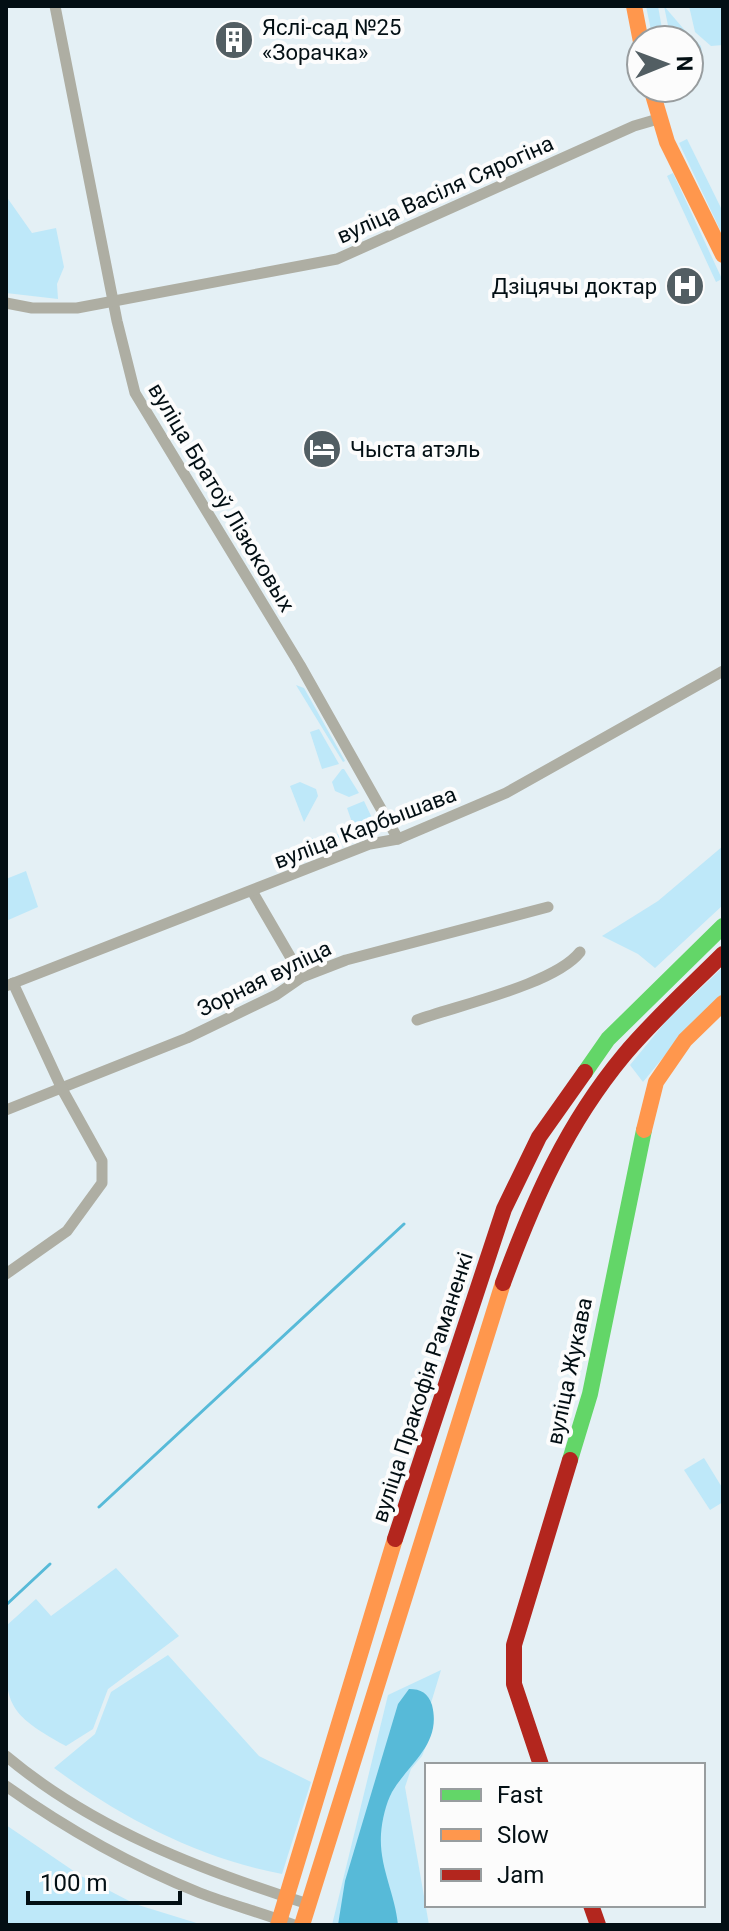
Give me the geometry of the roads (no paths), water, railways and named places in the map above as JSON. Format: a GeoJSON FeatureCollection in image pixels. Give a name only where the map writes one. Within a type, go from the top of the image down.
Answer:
{"type":"FeatureCollection","features":[{"type":"Feature","properties":{"kind":"street","name":"вуліца Братоў Лізюковых"},"geometry":{"type":"LineString","coordinates":[[55,6],[113,301],[132,382],[141,405],[300,665],[398,839]]}},
{"type":"Feature","properties":{"kind":"street"},"geometry":{"type":"LineString","coordinates":[[655,104],[658,119],[723,255]]}},
{"type":"Feature","properties":{"kind":"street","name":"вуліца Васіля Сярогіна"},"geometry":{"type":"LineString","coordinates":[[6,303],[58,309],[337,259],[634,126],[658,119]]}},
{"type":"Feature","properties":{"kind":"street","name":"вуліца Карбышава"},"geometry":{"type":"LineString","coordinates":[[10,984],[370,844],[398,839],[506,793],[723,671]]}},
{"type":"Feature","properties":{"kind":"street"},"geometry":{"type":"LineString","coordinates":[[252,891],[302,977]]}},
{"type":"Feature","properties":{"kind":"street","name":"Зорная вуліца"},"geometry":{"type":"LineString","coordinates":[[6,1110],[187,1038],[276,995],[302,977],[346,960],[548,907]]}},
{"type":"Feature","properties":{"kind":"street","name":"вуліца Пракофія Раманенкі"},"geometry":{"type":"LineString","coordinates":[[284,1923],[285,1897],[387,1565],[504,1209],[539,1137],[608,1039],[723,926]]}},
{"type":"Feature","properties":{"kind":"street"},"geometry":{"type":"LineString","coordinates":[[417,1020],[528,984],[570,965],[580,952]]}},
{"type":"Feature","properties":{"kind":"street","name":"вуліца Пракофія Раманенкі"},"geometry":{"type":"LineString","coordinates":[[302,1925],[409,1571],[501,1285],[535,1196],[572,1127],[624,1055],[723,954]]}},
{"type":"Feature","properties":{"kind":"street"},"geometry":{"type":"LineString","coordinates":[[6,1274],[67,1231],[102,1183],[102,1161],[10,984]]}},
{"type":"Feature","properties":{"kind":"street","name":"вуліца Жукава"},"geometry":{"type":"LineString","coordinates":[[540,1763],[512,1678],[514,1645],[590,1394],[631,1180],[656,1082],[685,1040],[723,1003]]}},
{"type":"Feature","properties":{"kind":"street"},"geometry":{"type":"LineString","coordinates":[[608,1039],[623,1039],[627,1048],[624,1055]]}},
{"type":"Feature","properties":{"kind":"street"},"geometry":{"type":"LineString","coordinates":[[387,1565],[387,1572],[395,1579],[405,1577],[409,1571]]}},
{"type":"Feature","properties":{"kind":"street"},"geometry":{"type":"LineString","coordinates":[[6,1756],[33,1779],[122,1832],[308,1904]]}},
{"type":"Feature","properties":{"kind":"street"},"geometry":{"type":"LineString","coordinates":[[6,1786],[67,1829],[125,1861],[202,1894],[284,1923]]}},
{"type":"Feature","properties":{"kind":"water"},"geometry":{"type":"Polygon","coordinates":[[[409,1689],[426,1695],[432,1705],[434,1719],[428,1742],[392,1792],[382,1823],[382,1858],[398,1925],[338,1925],[345,1881],[398,1704],[409,1689]]]}},
{"type":"Feature","properties":{"kind":"waterway"},"geometry":{"type":"LineString","coordinates":[[99,1507],[404,1224]]}},
{"type":"Feature","properties":{"kind":"waterway"},"geometry":{"type":"LineString","coordinates":[[6,1605],[50,1564]]}},
{"type":"Feature","properties":{"kind":"place","name":"Яслі-сад №25 «Зорачка»"},"geometry":{"type":"Point","coordinates":[234,40]}},
{"type":"Feature","properties":{"kind":"place","name":"Дзіцячы доктар"},"geometry":{"type":"Point","coordinates":[685,286]}},
{"type":"Feature","properties":{"kind":"place","name":"Чыста атэль"},"geometry":{"type":"Point","coordinates":[322,449]}}]}
